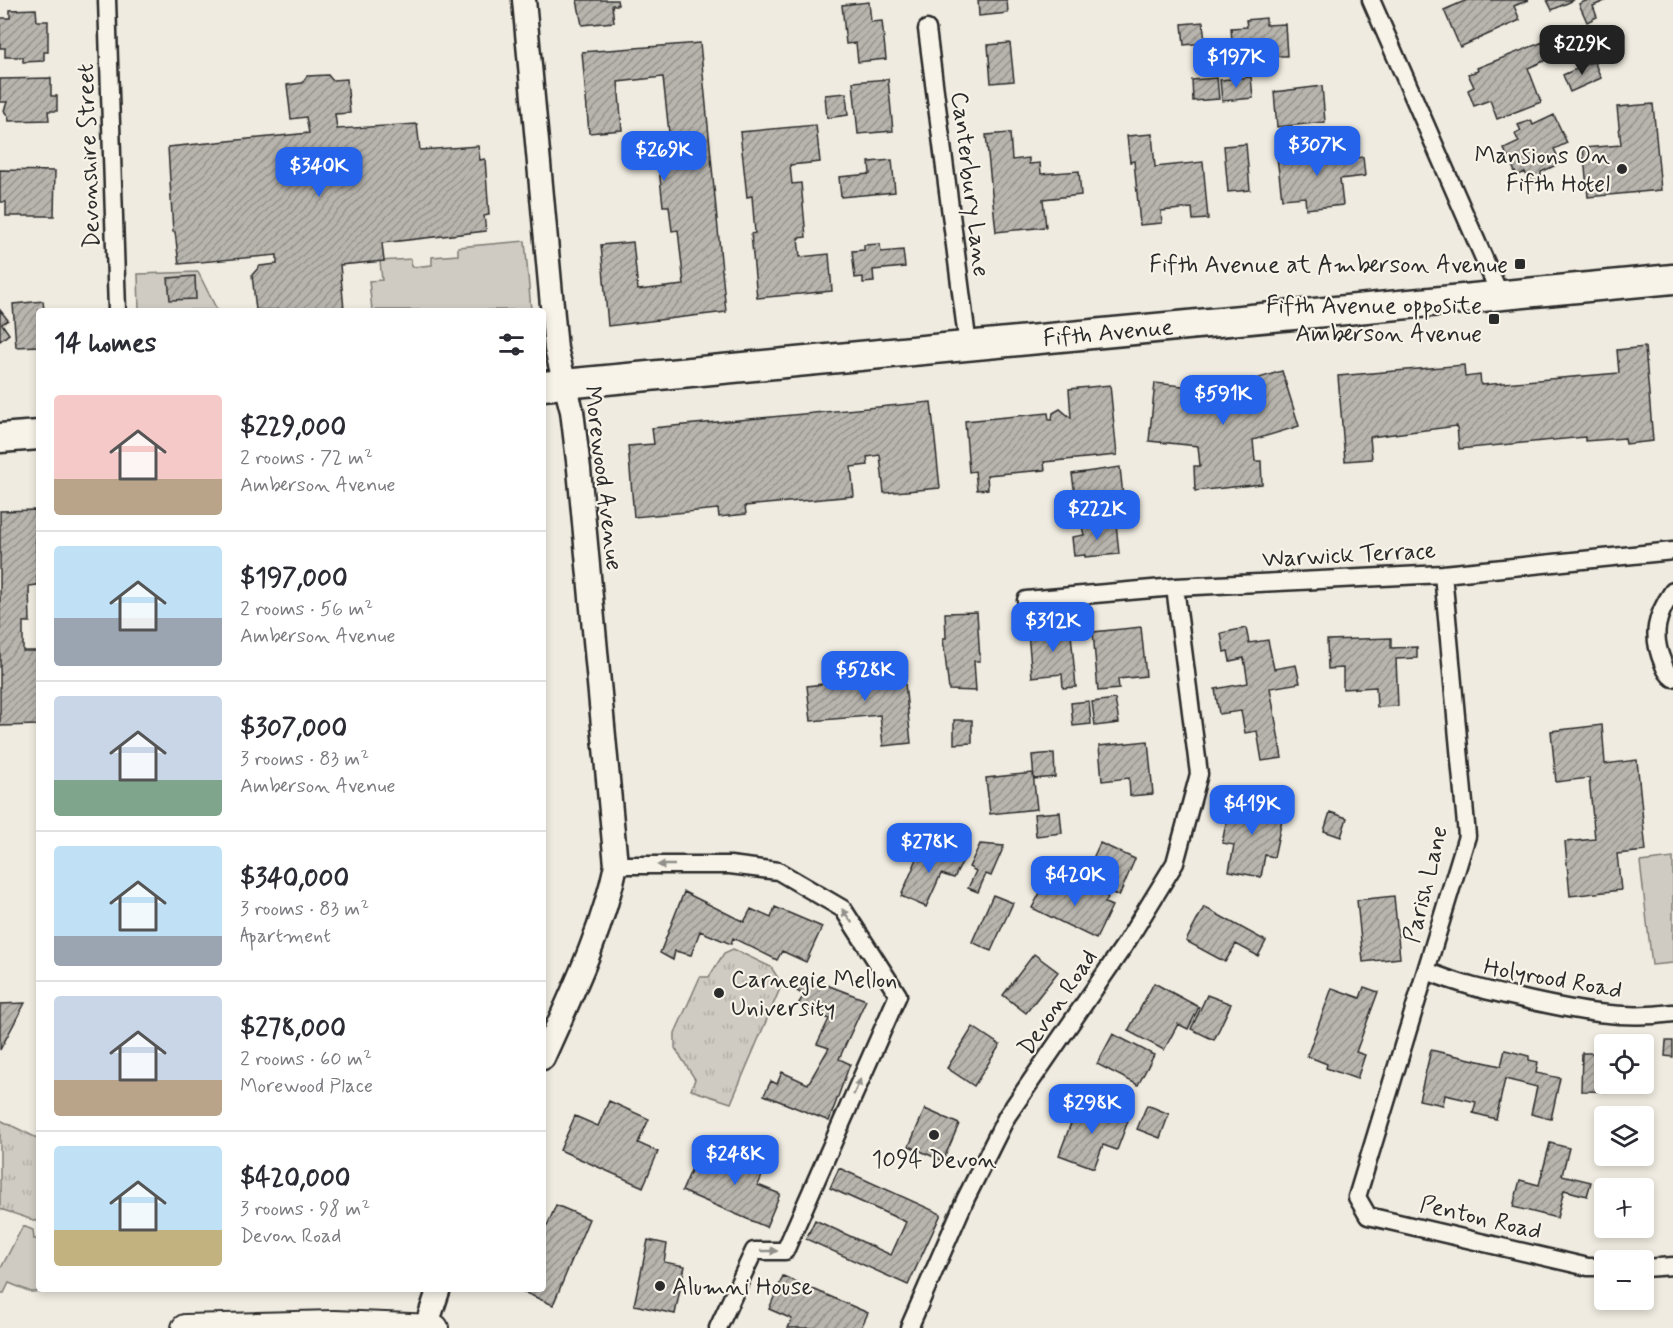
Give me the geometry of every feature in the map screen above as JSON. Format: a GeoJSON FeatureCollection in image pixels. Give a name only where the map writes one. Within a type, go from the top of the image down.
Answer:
{"type":"FeatureCollection","features":[{"type":"Feature","properties":{"kind":"highway","name":"Fifth Avenue"},"geometry":{"type":"LineString","coordinates":[[554,385],[1673,279]]}},
{"type":"Feature","properties":{"kind":"highway"},"geometry":{"type":"LineString","coordinates":[[0,438],[36,435]]}},
{"type":"Feature","properties":{"kind":"main road","name":"Morewood Avenue"},"geometry":{"type":"LineString","coordinates":[[524,0],[556,349],[554,385],[572,411],[616,865],[609,900],[588,958],[546,1051]]}},
{"type":"Feature","properties":{"kind":"main road"},"geometry":{"type":"LineString","coordinates":[[185,1328],[262,1324],[430,1327],[438,1292]]}},
{"type":"Feature","properties":{"kind":"street","name":"Devonshire Street"},"geometry":{"type":"LineString","coordinates":[[107,0],[117,308]]}},
{"type":"Feature","properties":{"kind":"street"},"geometry":{"type":"LineString","coordinates":[[1371,0],[1500,295]]}},
{"type":"Feature","properties":{"kind":"street","name":"Canterbury Lane"},"geometry":{"type":"LineString","coordinates":[[927,29],[968,346]]}},
{"type":"Feature","properties":{"kind":"street","name":"Warwick Terrace"},"geometry":{"type":"LineString","coordinates":[[1026,600],[1175,586],[1443,574],[1673,551]]}},
{"type":"Feature","properties":{"kind":"street","name":"Parish Lane"},"geometry":{"type":"LineString","coordinates":[[1357,1197],[1467,836],[1443,574]]}},
{"type":"Feature","properties":{"kind":"street","name":"Devon Road"},"geometry":{"type":"LineString","coordinates":[[909,1328],[966,1198],[1007,1116],[1126,943],[1175,862],[1199,774],[1175,586]]}},
{"type":"Feature","properties":{"kind":"street"},"geometry":{"type":"LineString","coordinates":[[1673,591],[1657,621],[1655,646],[1668,675],[1673,678]]}},
{"type":"Feature","properties":{"kind":"street"},"geometry":{"type":"LineString","coordinates":[[616,865],[730,865],[778,871],[843,909],[898,995],[785,1251],[754,1251],[718,1328]]}},
{"type":"Feature","properties":{"kind":"street","name":"Holyrood Road"},"geometry":{"type":"LineString","coordinates":[[1427,971],[1459,985],[1594,1015],[1649,1017],[1673,1013]]}},
{"type":"Feature","properties":{"kind":"street","name":"Penton Road"},"geometry":{"type":"LineString","coordinates":[[1357,1197],[1368,1216],[1594,1267]]}},
{"type":"Feature","properties":{"kind":"street"},"geometry":{"type":"LineString","coordinates":[[1654,1267],[1673,1266]]}},
{"type":"Feature","properties":{"kind":"green space"},"geometry":{"type":"Polygon","coordinates":[[[525,241],[531,308],[372,308],[369,281],[382,280],[380,261],[411,259],[412,267],[432,265],[432,257],[458,255],[458,247],[525,241]]]}},
{"type":"Feature","properties":{"kind":"green space"},"geometry":{"type":"Polygon","coordinates":[[[198,272],[216,308],[139,308],[138,274],[198,272]]]}},
{"type":"Feature","properties":{"kind":"green space"},"geometry":{"type":"Polygon","coordinates":[[[1673,858],[1673,963],[1652,965],[1640,862],[1673,858]]]}},
{"type":"Feature","properties":{"kind":"green space"},"geometry":{"type":"Polygon","coordinates":[[[733,949],[771,967],[782,984],[731,1103],[691,1090],[695,1079],[675,1048],[675,1033],[700,977],[709,977],[724,953],[733,949]]]}},
{"type":"Feature","properties":{"kind":"green space"},"geometry":{"type":"Polygon","coordinates":[[[0,1120],[36,1138],[36,1221],[0,1209],[0,1120]]]}},
{"type":"Feature","properties":{"kind":"green space"},"geometry":{"type":"Polygon","coordinates":[[[23,1226],[33,1230],[34,1239],[36,1239],[36,1292],[9,1283],[4,1293],[0,1293],[0,1270],[23,1226]]]}},
{"type":"Feature","properties":{"kind":"building"},"geometry":{"type":"Polygon","coordinates":[[[577,0],[617,0],[618,5],[612,5],[614,22],[582,25],[577,0]]]}},
{"type":"Feature","properties":{"kind":"building"},"geometry":{"type":"Polygon","coordinates":[[[978,0],[1007,0],[1008,13],[979,16],[978,0]]]}},
{"type":"Feature","properties":{"kind":"building"},"geometry":{"type":"Polygon","coordinates":[[[1467,0],[1529,0],[1514,6],[1520,20],[1460,47],[1444,10],[1467,0]]]}},
{"type":"Feature","properties":{"kind":"building"},"geometry":{"type":"Polygon","coordinates":[[[1547,0],[1574,0],[1552,10],[1547,0]]]}},
{"type":"Feature","properties":{"kind":"building"},"geometry":{"type":"Polygon","coordinates":[[[1588,0],[1607,0],[1593,6],[1597,17],[1587,22],[1579,4],[1588,0]]]}},
{"type":"Feature","properties":{"kind":"building"},"geometry":{"type":"Polygon","coordinates":[[[869,2],[871,22],[882,21],[886,59],[858,62],[856,43],[846,44],[842,5],[869,2]]]}},
{"type":"Feature","properties":{"kind":"building"},"geometry":{"type":"Polygon","coordinates":[[[36,9],[37,21],[48,21],[48,52],[44,52],[44,61],[23,62],[23,57],[5,57],[5,48],[0,48],[0,18],[10,18],[10,10],[36,9]]]}},
{"type":"Feature","properties":{"kind":"building"},"geometry":{"type":"Polygon","coordinates":[[[1266,18],[1266,25],[1285,24],[1287,56],[1233,56],[1231,28],[1247,27],[1246,20],[1266,18]]]}},
{"type":"Feature","properties":{"kind":"building"},"geometry":{"type":"Polygon","coordinates":[[[1203,22],[1205,43],[1184,45],[1182,24],[1203,22]]]}},
{"type":"Feature","properties":{"kind":"building"},"geometry":{"type":"Polygon","coordinates":[[[1543,42],[1549,59],[1528,68],[1541,102],[1497,119],[1490,100],[1474,106],[1468,90],[1474,87],[1468,74],[1478,71],[1477,68],[1543,42]]]}},
{"type":"Feature","properties":{"kind":"building"},"geometry":{"type":"Polygon","coordinates":[[[700,43],[726,312],[608,326],[601,245],[633,242],[638,290],[684,285],[678,230],[672,231],[669,206],[663,206],[658,159],[665,159],[663,134],[669,133],[663,77],[618,82],[622,130],[589,133],[582,52],[700,43]]]}},
{"type":"Feature","properties":{"kind":"building"},"geometry":{"type":"Polygon","coordinates":[[[1010,43],[1014,81],[991,83],[988,45],[1010,43]]]}},
{"type":"Feature","properties":{"kind":"building"},"geometry":{"type":"Polygon","coordinates":[[[1594,61],[1601,78],[1570,92],[1563,75],[1594,61]]]}},
{"type":"Feature","properties":{"kind":"building"},"geometry":{"type":"Polygon","coordinates":[[[328,75],[332,80],[347,79],[350,113],[335,114],[337,129],[417,124],[420,150],[478,146],[480,160],[485,159],[489,215],[484,216],[486,231],[382,243],[384,261],[340,265],[344,308],[256,308],[252,275],[260,266],[277,264],[277,255],[179,264],[175,232],[173,232],[168,147],[309,133],[306,117],[291,119],[287,85],[302,83],[307,76],[328,75]]]}},
{"type":"Feature","properties":{"kind":"building"},"geometry":{"type":"Polygon","coordinates":[[[1251,77],[1253,98],[1222,101],[1220,80],[1251,77]]]}},
{"type":"Feature","properties":{"kind":"building"},"geometry":{"type":"Polygon","coordinates":[[[51,78],[51,96],[57,96],[57,111],[48,111],[49,120],[9,121],[4,111],[7,102],[0,102],[0,79],[51,78]]]}},
{"type":"Feature","properties":{"kind":"building"},"geometry":{"type":"Polygon","coordinates":[[[1217,78],[1219,99],[1193,101],[1192,80],[1217,78]]]}},
{"type":"Feature","properties":{"kind":"building"},"geometry":{"type":"Polygon","coordinates":[[[888,79],[893,131],[858,134],[853,82],[888,79]]]}},
{"type":"Feature","properties":{"kind":"building"},"geometry":{"type":"Polygon","coordinates":[[[1322,86],[1325,122],[1277,127],[1274,92],[1322,86]]]}},
{"type":"Feature","properties":{"kind":"building"},"geometry":{"type":"Polygon","coordinates":[[[846,93],[848,115],[827,118],[825,95],[846,93]]]}},
{"type":"Feature","properties":{"kind":"building","name":"Mansions On Fifth Hotel"},"geometry":{"type":"Polygon","coordinates":[[[1653,104],[1661,190],[1588,197],[1583,148],[1621,145],[1617,107],[1653,104]]]}},
{"type":"Feature","properties":{"kind":"building"},"geometry":{"type":"Polygon","coordinates":[[[1554,115],[1567,143],[1554,149],[1561,163],[1541,172],[1541,179],[1531,184],[1525,172],[1517,176],[1504,149],[1519,142],[1515,134],[1521,131],[1518,125],[1531,120],[1533,125],[1554,115]]]}},
{"type":"Feature","properties":{"kind":"building"},"geometry":{"type":"Polygon","coordinates":[[[816,125],[820,162],[790,165],[792,184],[801,183],[806,237],[798,238],[800,257],[829,254],[832,291],[757,298],[751,234],[755,233],[752,196],[747,197],[740,132],[816,125]]]}},
{"type":"Feature","properties":{"kind":"building"},"geometry":{"type":"Polygon","coordinates":[[[1010,133],[1012,160],[1029,158],[1029,164],[1040,163],[1041,174],[1079,171],[1081,195],[1043,199],[1046,227],[996,232],[986,135],[1010,133]]]}},
{"type":"Feature","properties":{"kind":"building"},"geometry":{"type":"Polygon","coordinates":[[[1152,134],[1155,167],[1203,162],[1208,219],[1193,220],[1192,208],[1161,211],[1162,223],[1140,225],[1134,161],[1130,162],[1127,136],[1152,134]]]}},
{"type":"Feature","properties":{"kind":"building"},"geometry":{"type":"Polygon","coordinates":[[[1246,144],[1250,190],[1228,192],[1224,146],[1246,144]]]}},
{"type":"Feature","properties":{"kind":"building"},"geometry":{"type":"Polygon","coordinates":[[[1337,151],[1338,160],[1363,157],[1365,176],[1340,179],[1343,205],[1306,209],[1305,197],[1282,199],[1277,157],[1337,151]]]}},
{"type":"Feature","properties":{"kind":"building"},"geometry":{"type":"Polygon","coordinates":[[[892,160],[895,192],[841,197],[839,177],[870,174],[869,162],[892,160]]]}},
{"type":"Feature","properties":{"kind":"building"},"geometry":{"type":"Polygon","coordinates":[[[0,170],[55,171],[54,216],[6,216],[6,202],[0,202],[0,170]]]}},
{"type":"Feature","properties":{"kind":"building"},"geometry":{"type":"Polygon","coordinates":[[[880,244],[881,252],[903,250],[905,267],[873,270],[874,282],[863,283],[863,277],[855,278],[852,251],[864,250],[864,245],[880,244]]]}},
{"type":"Feature","properties":{"kind":"building"},"geometry":{"type":"Polygon","coordinates":[[[195,276],[196,299],[170,300],[168,278],[195,276]]]}},
{"type":"Feature","properties":{"kind":"building"},"geometry":{"type":"Polygon","coordinates":[[[43,301],[44,308],[36,308],[36,346],[16,347],[13,304],[43,301]]]}},
{"type":"Feature","properties":{"kind":"building"},"geometry":{"type":"Polygon","coordinates":[[[0,310],[8,320],[2,324],[9,334],[0,341],[0,310]]]}},
{"type":"Feature","properties":{"kind":"building"},"geometry":{"type":"Polygon","coordinates":[[[1645,347],[1653,441],[1626,444],[1625,438],[1585,441],[1585,437],[1459,449],[1457,426],[1370,437],[1372,459],[1345,461],[1338,376],[1464,365],[1465,377],[1480,375],[1481,385],[1619,373],[1617,350],[1645,347]]]}},
{"type":"Feature","properties":{"kind":"building"},"geometry":{"type":"Polygon","coordinates":[[[1282,371],[1299,426],[1253,440],[1255,461],[1261,461],[1262,484],[1195,491],[1194,466],[1200,466],[1198,446],[1149,441],[1155,383],[1220,390],[1282,371]]]}},
{"type":"Feature","properties":{"kind":"building"},"geometry":{"type":"Polygon","coordinates":[[[1110,385],[1117,455],[1044,462],[1045,470],[987,475],[988,489],[977,490],[975,471],[969,472],[965,421],[1048,413],[1049,420],[1052,420],[1053,413],[1060,409],[1071,418],[1069,389],[1110,385]]]}},
{"type":"Feature","properties":{"kind":"building"},"geometry":{"type":"Polygon","coordinates":[[[931,402],[940,488],[884,493],[880,455],[867,457],[868,465],[851,467],[854,496],[745,506],[746,514],[719,517],[718,509],[634,517],[628,446],[654,444],[652,428],[931,402]]]}},
{"type":"Feature","properties":{"kind":"building"},"geometry":{"type":"Polygon","coordinates":[[[1120,467],[1123,496],[1076,502],[1072,474],[1120,467]]]}},
{"type":"Feature","properties":{"kind":"building"},"geometry":{"type":"Polygon","coordinates":[[[35,510],[36,585],[29,586],[30,622],[23,622],[23,651],[36,651],[36,725],[0,726],[0,511],[35,510]]]}},
{"type":"Feature","properties":{"kind":"building"},"geometry":{"type":"Polygon","coordinates":[[[1116,523],[1119,554],[1074,556],[1072,537],[1084,535],[1082,526],[1116,523]]]}},
{"type":"Feature","properties":{"kind":"building"},"geometry":{"type":"Polygon","coordinates":[[[977,612],[980,661],[974,661],[976,691],[949,690],[943,638],[946,638],[945,613],[977,612]]]}},
{"type":"Feature","properties":{"kind":"building"},"geometry":{"type":"Polygon","coordinates":[[[1070,623],[1076,687],[1063,688],[1062,674],[1032,677],[1028,633],[1044,631],[1043,625],[1070,623]]]}},
{"type":"Feature","properties":{"kind":"building"},"geometry":{"type":"Polygon","coordinates":[[[1141,627],[1146,676],[1118,679],[1119,689],[1098,691],[1093,632],[1141,627]]]}},
{"type":"Feature","properties":{"kind":"building"},"geometry":{"type":"Polygon","coordinates":[[[1246,628],[1249,643],[1268,640],[1274,669],[1296,665],[1300,683],[1270,688],[1282,758],[1262,761],[1257,731],[1245,733],[1241,711],[1219,714],[1215,689],[1248,683],[1244,658],[1230,661],[1228,651],[1224,652],[1221,633],[1246,628]]]}},
{"type":"Feature","properties":{"kind":"building"},"geometry":{"type":"Polygon","coordinates":[[[1391,638],[1391,648],[1417,647],[1417,658],[1396,659],[1398,706],[1377,707],[1376,687],[1343,689],[1343,668],[1328,669],[1327,640],[1391,638]]]}},
{"type":"Feature","properties":{"kind":"building"},"geometry":{"type":"Polygon","coordinates":[[[872,667],[873,676],[904,673],[911,743],[883,746],[880,715],[811,721],[807,686],[839,682],[837,670],[872,667]]]}},
{"type":"Feature","properties":{"kind":"building"},"geometry":{"type":"Polygon","coordinates":[[[1115,699],[1119,723],[1095,726],[1092,702],[1115,699]]]}},
{"type":"Feature","properties":{"kind":"building"},"geometry":{"type":"Polygon","coordinates":[[[1089,701],[1091,724],[1073,726],[1071,703],[1089,701]]]}},
{"type":"Feature","properties":{"kind":"building"},"geometry":{"type":"Polygon","coordinates":[[[954,720],[972,720],[972,743],[954,744],[954,720]]]}},
{"type":"Feature","properties":{"kind":"building"},"geometry":{"type":"Polygon","coordinates":[[[1602,725],[1605,764],[1637,760],[1646,851],[1617,854],[1621,890],[1570,896],[1565,842],[1595,839],[1589,778],[1556,782],[1551,731],[1602,725]]]}},
{"type":"Feature","properties":{"kind":"building"},"geometry":{"type":"Polygon","coordinates":[[[1148,741],[1153,794],[1130,796],[1129,778],[1102,781],[1099,746],[1148,741]]]}},
{"type":"Feature","properties":{"kind":"building"},"geometry":{"type":"Polygon","coordinates":[[[1054,753],[1055,777],[1034,779],[1032,755],[1054,753]]]}},
{"type":"Feature","properties":{"kind":"building"},"geometry":{"type":"Polygon","coordinates":[[[1033,773],[1037,809],[990,814],[986,778],[1033,773]]]}},
{"type":"Feature","properties":{"kind":"building"},"geometry":{"type":"Polygon","coordinates":[[[1231,799],[1284,810],[1274,857],[1265,855],[1261,877],[1229,871],[1234,845],[1222,843],[1231,799]]]}},
{"type":"Feature","properties":{"kind":"building"},"geometry":{"type":"Polygon","coordinates":[[[1060,812],[1062,833],[1036,836],[1034,814],[1060,812]]]}},
{"type":"Feature","properties":{"kind":"building"},"geometry":{"type":"Polygon","coordinates":[[[1330,812],[1347,818],[1341,837],[1324,831],[1330,812]]]}},
{"type":"Feature","properties":{"kind":"building"},"geometry":{"type":"Polygon","coordinates":[[[1100,843],[1135,859],[1119,896],[1083,880],[1100,843]]]}},
{"type":"Feature","properties":{"kind":"building"},"geometry":{"type":"Polygon","coordinates":[[[980,844],[1004,846],[991,876],[986,874],[978,892],[968,888],[976,871],[969,867],[980,844]]]}},
{"type":"Feature","properties":{"kind":"building"},"geometry":{"type":"Polygon","coordinates":[[[923,845],[963,861],[954,878],[941,874],[926,907],[901,896],[923,845]]]}},
{"type":"Feature","properties":{"kind":"building"},"geometry":{"type":"Polygon","coordinates":[[[1065,876],[1108,897],[1105,903],[1112,906],[1096,939],[1032,908],[1044,885],[1057,892],[1065,876]]]}},
{"type":"Feature","properties":{"kind":"building"},"geometry":{"type":"Polygon","coordinates":[[[684,892],[744,922],[751,909],[771,918],[775,907],[822,927],[806,962],[782,951],[777,960],[733,938],[731,944],[700,931],[691,955],[675,951],[673,960],[660,953],[684,892]]]}},
{"type":"Feature","properties":{"kind":"building"},"geometry":{"type":"Polygon","coordinates":[[[993,895],[1013,903],[991,951],[972,942],[993,895]]]}},
{"type":"Feature","properties":{"kind":"building"},"geometry":{"type":"Polygon","coordinates":[[[1394,896],[1400,958],[1363,962],[1357,900],[1394,896]]]}},
{"type":"Feature","properties":{"kind":"building"},"geometry":{"type":"Polygon","coordinates":[[[1204,907],[1266,941],[1258,956],[1236,944],[1225,962],[1186,941],[1204,907]]]}},
{"type":"Feature","properties":{"kind":"building"},"geometry":{"type":"Polygon","coordinates":[[[1034,954],[1058,972],[1026,1013],[1003,995],[1034,954]]]}},
{"type":"Feature","properties":{"kind":"building"},"geometry":{"type":"Polygon","coordinates":[[[806,977],[866,1000],[839,1059],[850,1064],[829,1121],[764,1095],[771,1081],[777,1084],[782,1072],[808,1084],[829,1048],[817,1044],[829,1019],[797,1006],[804,995],[797,991],[806,977]]]}},
{"type":"Feature","properties":{"kind":"building"},"geometry":{"type":"Polygon","coordinates":[[[1154,983],[1199,1007],[1188,1029],[1178,1024],[1164,1050],[1128,1031],[1154,983]]]}},
{"type":"Feature","properties":{"kind":"building"},"geometry":{"type":"Polygon","coordinates":[[[1364,987],[1378,992],[1356,1052],[1365,1055],[1357,1079],[1326,1068],[1327,1064],[1307,1056],[1332,988],[1360,998],[1364,987]]]}},
{"type":"Feature","properties":{"kind":"building"},"geometry":{"type":"Polygon","coordinates":[[[1207,995],[1231,1004],[1214,1040],[1191,1029],[1207,995]]]}},
{"type":"Feature","properties":{"kind":"building"},"geometry":{"type":"Polygon","coordinates":[[[25,1003],[1,1048],[0,1050],[0,1004],[25,1003]]]}},
{"type":"Feature","properties":{"kind":"building"},"geometry":{"type":"Polygon","coordinates":[[[973,1027],[1000,1045],[974,1086],[947,1068],[973,1027]]]}},
{"type":"Feature","properties":{"kind":"building"},"geometry":{"type":"Polygon","coordinates":[[[1113,1034],[1154,1055],[1138,1085],[1097,1064],[1113,1034]]]}},
{"type":"Feature","properties":{"kind":"building"},"geometry":{"type":"Polygon","coordinates":[[[1666,1041],[1673,1041],[1673,1057],[1665,1056],[1666,1041]]]}},
{"type":"Feature","properties":{"kind":"building"},"geometry":{"type":"Polygon","coordinates":[[[1431,1050],[1501,1066],[1505,1050],[1529,1056],[1529,1060],[1538,1062],[1536,1073],[1560,1078],[1551,1119],[1531,1114],[1537,1087],[1505,1079],[1496,1119],[1473,1113],[1476,1102],[1445,1095],[1443,1105],[1419,1100],[1431,1050]]]}},
{"type":"Feature","properties":{"kind":"building"},"geometry":{"type":"Polygon","coordinates":[[[1582,1053],[1594,1053],[1594,1091],[1581,1091],[1582,1053]]]}},
{"type":"Feature","properties":{"kind":"building"},"geometry":{"type":"Polygon","coordinates":[[[609,1101],[649,1119],[638,1143],[658,1152],[643,1187],[560,1150],[575,1116],[598,1126],[609,1101]]]}},
{"type":"Feature","properties":{"kind":"building"},"geometry":{"type":"Polygon","coordinates":[[[1079,1102],[1128,1121],[1117,1150],[1103,1145],[1094,1168],[1059,1155],[1079,1102]]]}},
{"type":"Feature","properties":{"kind":"building"},"geometry":{"type":"Polygon","coordinates":[[[1147,1105],[1169,1114],[1160,1138],[1137,1129],[1147,1105]]]}},
{"type":"Feature","properties":{"kind":"building","name":"1094 Devon"},"geometry":{"type":"Polygon","coordinates":[[[925,1109],[959,1124],[943,1161],[909,1146],[925,1109]]]}},
{"type":"Feature","properties":{"kind":"building"},"geometry":{"type":"Polygon","coordinates":[[[1550,1143],[1569,1148],[1562,1175],[1591,1182],[1587,1196],[1564,1190],[1557,1218],[1513,1207],[1520,1180],[1539,1185],[1550,1143]]]}},
{"type":"Feature","properties":{"kind":"building"},"geometry":{"type":"Polygon","coordinates":[[[731,1144],[769,1160],[758,1185],[780,1194],[766,1227],[682,1191],[696,1159],[720,1169],[731,1144]]]}},
{"type":"Feature","properties":{"kind":"building"},"geometry":{"type":"Polygon","coordinates":[[[839,1168],[941,1214],[908,1285],[806,1239],[815,1220],[891,1255],[906,1222],[830,1188],[839,1168]]]}},
{"type":"Feature","properties":{"kind":"building"},"geometry":{"type":"Polygon","coordinates":[[[556,1205],[589,1219],[553,1305],[524,1292],[546,1292],[547,1226],[556,1205]]]}},
{"type":"Feature","properties":{"kind":"building","name":"Alumni House"},"geometry":{"type":"Polygon","coordinates":[[[648,1240],[667,1244],[664,1262],[685,1266],[675,1314],[634,1305],[648,1240]]]}},
{"type":"Feature","properties":{"kind":"building"},"geometry":{"type":"Polygon","coordinates":[[[783,1276],[868,1313],[861,1328],[788,1328],[792,1319],[769,1309],[783,1276]]]}},
{"type":"Feature","properties":{"kind":"place","name":"Mansions On Fifth Hotel"},"geometry":{"type":"Point","coordinates":[1622,169]}},
{"type":"Feature","properties":{"kind":"place","name":"Fifth Avenue at Amberson Avenue"},"geometry":{"type":"Point","coordinates":[1520,264]}},
{"type":"Feature","properties":{"kind":"place","name":"Fifth Avenue opposite Amberson Avenue"},"geometry":{"type":"Point","coordinates":[1494,319]}},
{"type":"Feature","properties":{"kind":"place","name":"Carnegie Mellon University"},"geometry":{"type":"Point","coordinates":[719,993]}},
{"type":"Feature","properties":{"kind":"place","name":"1094 Devon"},"geometry":{"type":"Point","coordinates":[934,1135]}},
{"type":"Feature","properties":{"kind":"place","name":"Alumni House"},"geometry":{"type":"Point","coordinates":[660,1286]}}]}
